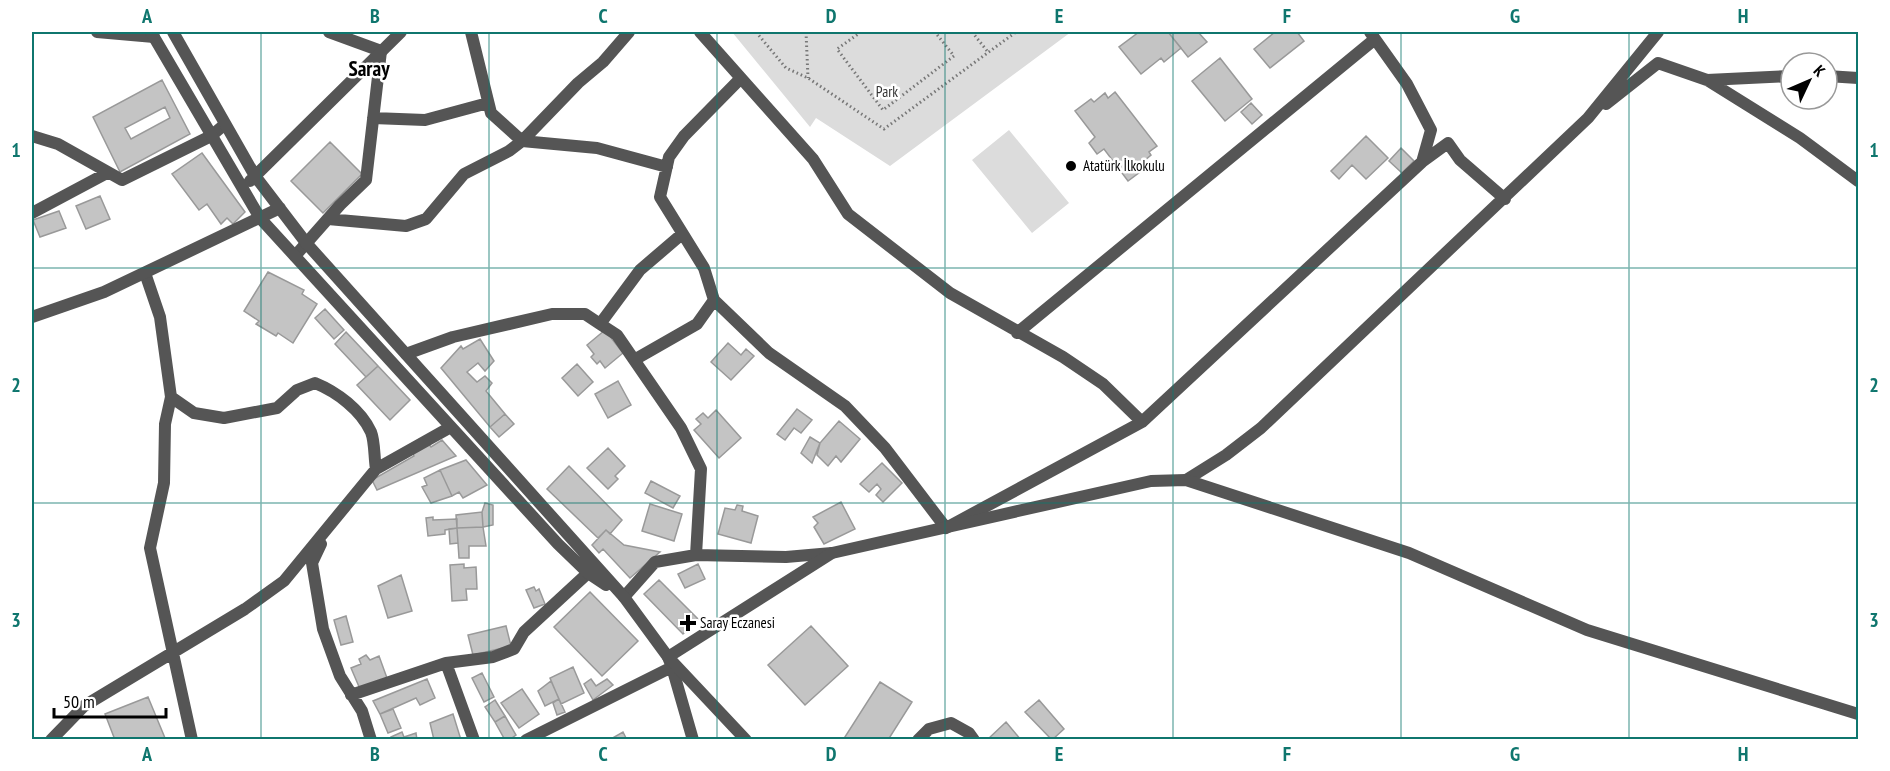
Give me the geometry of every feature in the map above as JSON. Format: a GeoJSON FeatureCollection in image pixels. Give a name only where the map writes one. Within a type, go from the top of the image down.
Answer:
{"type":"FeatureCollection","features":[{"type":"Feature","properties":{"kind":"street"},"geometry":{"type":"LineString","coordinates":[[98,32],[153,34],[260,218],[449,428],[588,573],[624,597]]}},
{"type":"Feature","properties":{"kind":"street"},"geometry":{"type":"LineString","coordinates":[[173,32],[255,176],[307,244],[624,597],[670,662],[746,740]]}},
{"type":"Feature","properties":{"kind":"street"},"geometry":{"type":"LineString","coordinates":[[329,32],[381,51]]}},
{"type":"Feature","properties":{"kind":"street"},"geometry":{"type":"LineString","coordinates":[[243,188],[401,32]]}},
{"type":"Feature","properties":{"kind":"street"},"geometry":{"type":"LineString","coordinates":[[471,32],[491,113],[522,141],[597,148],[667,167]]}},
{"type":"Feature","properties":{"kind":"street"},"geometry":{"type":"LineString","coordinates":[[328,219],[406,226],[426,219],[464,174],[522,141],[578,82],[603,62],[628,32]]}},
{"type":"Feature","properties":{"kind":"street"},"geometry":{"type":"LineString","coordinates":[[700,32],[813,159],[848,214],[950,293],[1063,357],[1104,384],[1142,422]]}},
{"type":"Feature","properties":{"kind":"street"},"geometry":{"type":"LineString","coordinates":[[1588,118],[1658,32]]}},
{"type":"Feature","properties":{"kind":"street"},"geometry":{"type":"LineString","coordinates":[[1017,333],[1372,35],[1407,84],[1431,130],[1422,162]]}},
{"type":"Feature","properties":{"kind":"street"},"geometry":{"type":"LineString","coordinates":[[295,256],[366,180],[381,51]]}},
{"type":"Feature","properties":{"kind":"street"},"geometry":{"type":"LineString","coordinates":[[1186,480],[1226,455],[1261,428],[1588,118],[1658,63],[1707,80],[1800,138],[1858,182]]}},
{"type":"Feature","properties":{"kind":"street"},"geometry":{"type":"LineString","coordinates":[[1707,80],[1779,77]]}},
{"type":"Feature","properties":{"kind":"street"},"geometry":{"type":"LineString","coordinates":[[1839,77],[1858,78]]}},
{"type":"Feature","properties":{"kind":"street"},"geometry":{"type":"LineString","coordinates":[[740,79],[684,136],[669,157],[660,197],[704,268],[714,300],[740,322],[769,353],[845,406],[885,448],[946,528]]}},
{"type":"Feature","properties":{"kind":"street"},"geometry":{"type":"LineString","coordinates":[[373,118],[425,120],[488,103]]}},
{"type":"Feature","properties":{"kind":"street"},"geometry":{"type":"LineString","coordinates":[[32,136],[58,144],[122,180],[211,136],[224,125]]}},
{"type":"Feature","properties":{"kind":"street"},"geometry":{"type":"LineString","coordinates":[[946,528],[1142,422],[1422,162],[1448,143],[1460,160],[1505,199]]}},
{"type":"Feature","properties":{"kind":"street"},"geometry":{"type":"LineString","coordinates":[[32,213],[107,173]]}},
{"type":"Feature","properties":{"kind":"street"},"geometry":{"type":"LineString","coordinates":[[32,316],[104,292],[280,208]]}},
{"type":"Feature","properties":{"kind":"street"},"geometry":{"type":"LineString","coordinates":[[600,324],[640,270],[682,234]]}},
{"type":"Feature","properties":{"kind":"street"},"geometry":{"type":"LineString","coordinates":[[145,273],[160,317],[171,397],[165,424],[164,483],[150,548],[192,740]]}},
{"type":"Feature","properties":{"kind":"street"},"geometry":{"type":"LineString","coordinates":[[634,360],[697,324],[714,300]]}},
{"type":"Feature","properties":{"kind":"street"},"geometry":{"type":"LineString","coordinates":[[406,354],[453,337],[552,314],[585,314],[617,335],[681,428],[701,469],[696,555]]}},
{"type":"Feature","properties":{"kind":"street"},"geometry":{"type":"LineString","coordinates":[[171,397],[194,413],[224,418],[277,408],[297,390],[315,383],[327,388],[356,409],[372,433],[376,469]]}},
{"type":"Feature","properties":{"kind":"street"},"geometry":{"type":"LineString","coordinates":[[51,740],[84,706],[245,609],[284,581],[376,469],[449,428]]}},
{"type":"Feature","properties":{"kind":"street"},"geometry":{"type":"LineString","coordinates":[[624,597],[655,562],[696,555],[786,557],[832,553],[1151,481],[1186,480],[1409,553],[1587,630],[1858,714]]}},
{"type":"Feature","properties":{"kind":"street"},"geometry":{"type":"LineString","coordinates":[[329,528],[312,563],[323,628],[340,676],[362,711],[371,740]]}},
{"type":"Feature","properties":{"kind":"street"},"geometry":{"type":"LineString","coordinates":[[526,740],[670,662],[832,553]]}},
{"type":"Feature","properties":{"kind":"street"},"geometry":{"type":"LineString","coordinates":[[351,695],[446,663],[493,657],[514,649],[524,632],[588,573]]}},
{"type":"Feature","properties":{"kind":"street"},"geometry":{"type":"LineString","coordinates":[[670,662],[693,740]]}},
{"type":"Feature","properties":{"kind":"street"},"geometry":{"type":"LineString","coordinates":[[446,663],[474,740]]}},
{"type":"Feature","properties":{"kind":"street"},"geometry":{"type":"LineString","coordinates":[[918,740],[929,729],[951,723],[969,733],[974,740]]}},
{"type":"Feature","properties":{"kind":"path"},"geometry":{"type":"LineString","coordinates":[[756,32],[786,68],[808,78],[884,129],[1016,32]]}},
{"type":"Feature","properties":{"kind":"path"},"geometry":{"type":"LineString","coordinates":[[806,32],[808,78]]}},
{"type":"Feature","properties":{"kind":"path"},"geometry":{"type":"LineString","coordinates":[[861,32],[837,50],[883,110],[954,56],[935,32]]}},
{"type":"Feature","properties":{"kind":"path"},"geometry":{"type":"LineString","coordinates":[[972,32],[988,52]]}},
{"type":"Feature","properties":{"kind":"green space","name":"Park"},"geometry":{"type":"Polygon","coordinates":[[[732,32],[1071,32],[890,166],[816,118],[810,127],[732,32]]]}},
{"type":"Feature","properties":{"kind":"green space"},"geometry":{"type":"Polygon","coordinates":[[[1009,130],[1069,203],[1032,233],[972,160],[1009,130]]]}},
{"type":"Feature","properties":{"kind":"building"},"geometry":{"type":"Polygon","coordinates":[[[1139,32],[1168,32],[1181,48],[1164,62],[1161,58],[1141,74],[1119,47],[1139,32]]]}},
{"type":"Feature","properties":{"kind":"building"},"geometry":{"type":"Polygon","coordinates":[[[1168,32],[1198,32],[1207,42],[1188,57],[1168,32]]]}},
{"type":"Feature","properties":{"kind":"building"},"geometry":{"type":"Polygon","coordinates":[[[1275,32],[1297,32],[1304,41],[1270,68],[1254,49],[1275,32]]]}},
{"type":"Feature","properties":{"kind":"building"},"geometry":{"type":"Polygon","coordinates":[[[1220,58],[1252,99],[1225,121],[1192,81],[1220,58]]]}},
{"type":"Feature","properties":{"kind":"building"},"geometry":{"type":"Polygon","coordinates":[[[162,80],[190,134],[120,172],[93,117],[162,80]],[[165,107],[125,128],[131,139],[170,118],[165,107]]]}},
{"type":"Feature","properties":{"kind":"building"},"geometry":{"type":"Polygon","coordinates":[[[1115,92],[1157,146],[1149,152],[1151,155],[1144,161],[1148,166],[1128,181],[1104,149],[1097,154],[1089,143],[1095,137],[1075,111],[1091,99],[1094,102],[1105,93],[1108,98],[1115,92]]]}},
{"type":"Feature","properties":{"kind":"building"},"geometry":{"type":"Polygon","coordinates":[[[1251,103],[1262,115],[1252,124],[1241,112],[1251,103]]]}},
{"type":"Feature","properties":{"kind":"building"},"geometry":{"type":"Polygon","coordinates":[[[1366,136],[1388,158],[1366,179],[1352,165],[1339,179],[1331,171],[1366,136]]]}},
{"type":"Feature","properties":{"kind":"building"},"geometry":{"type":"Polygon","coordinates":[[[330,142],[362,174],[323,213],[291,181],[330,142]]]}},
{"type":"Feature","properties":{"kind":"building"},"geometry":{"type":"Polygon","coordinates":[[[1401,148],[1414,161],[1402,173],[1389,161],[1401,148]]]}},
{"type":"Feature","properties":{"kind":"building"},"geometry":{"type":"Polygon","coordinates":[[[202,153],[245,212],[233,224],[227,218],[221,224],[207,204],[199,210],[172,174],[202,153]]]}},
{"type":"Feature","properties":{"kind":"building"},"geometry":{"type":"Polygon","coordinates":[[[100,196],[110,219],[86,229],[76,206],[100,196]]]}},
{"type":"Feature","properties":{"kind":"building"},"geometry":{"type":"Polygon","coordinates":[[[59,211],[66,228],[40,237],[33,220],[59,211]]]}},
{"type":"Feature","properties":{"kind":"building"},"geometry":{"type":"Polygon","coordinates":[[[268,272],[304,290],[302,294],[317,304],[293,343],[278,333],[276,336],[256,324],[259,321],[244,311],[268,272]]]}},
{"type":"Feature","properties":{"kind":"building"},"geometry":{"type":"Polygon","coordinates":[[[325,309],[344,330],[334,339],[315,318],[325,309]]]}},
{"type":"Feature","properties":{"kind":"building"},"geometry":{"type":"Polygon","coordinates":[[[605,330],[623,353],[605,368],[600,361],[597,364],[591,357],[594,354],[587,345],[605,330]]]}},
{"type":"Feature","properties":{"kind":"building"},"geometry":{"type":"Polygon","coordinates":[[[346,332],[378,366],[366,377],[335,344],[346,332]]]}},
{"type":"Feature","properties":{"kind":"building"},"geometry":{"type":"Polygon","coordinates":[[[480,339],[494,361],[485,371],[478,363],[467,372],[477,382],[485,376],[492,383],[486,391],[505,414],[490,427],[441,368],[461,346],[463,349],[480,339]]]}},
{"type":"Feature","properties":{"kind":"building"},"geometry":{"type":"Polygon","coordinates":[[[728,343],[741,355],[746,349],[754,356],[731,380],[711,362],[728,343]]]}},
{"type":"Feature","properties":{"kind":"building"},"geometry":{"type":"Polygon","coordinates":[[[577,364],[593,382],[578,396],[562,378],[577,364]]]}},
{"type":"Feature","properties":{"kind":"building"},"geometry":{"type":"Polygon","coordinates":[[[378,366],[410,400],[390,420],[357,385],[378,366]]]}},
{"type":"Feature","properties":{"kind":"building"},"geometry":{"type":"Polygon","coordinates":[[[618,381],[631,405],[608,418],[595,394],[618,381]]]}},
{"type":"Feature","properties":{"kind":"building"},"geometry":{"type":"Polygon","coordinates":[[[797,409],[812,420],[801,433],[794,428],[785,440],[777,434],[797,409]]]}},
{"type":"Feature","properties":{"kind":"building"},"geometry":{"type":"Polygon","coordinates":[[[716,410],[741,438],[719,458],[694,430],[701,424],[696,419],[703,413],[708,418],[716,410]]]}},
{"type":"Feature","properties":{"kind":"building"},"geometry":{"type":"Polygon","coordinates":[[[505,414],[514,424],[499,437],[490,427],[505,414]]]}},
{"type":"Feature","properties":{"kind":"building"},"geometry":{"type":"Polygon","coordinates":[[[839,421],[860,439],[841,462],[836,456],[828,466],[817,455],[820,443],[839,421]]]}},
{"type":"Feature","properties":{"kind":"building"},"geometry":{"type":"Polygon","coordinates":[[[810,437],[820,443],[812,463],[801,453],[810,437]]]}},
{"type":"Feature","properties":{"kind":"building"},"geometry":{"type":"Polygon","coordinates":[[[442,440],[456,456],[377,490],[372,480],[414,456],[412,452],[428,443],[431,447],[442,440]]]}},
{"type":"Feature","properties":{"kind":"building"},"geometry":{"type":"Polygon","coordinates":[[[608,448],[625,466],[615,476],[618,479],[608,489],[587,468],[608,448]]]}},
{"type":"Feature","properties":{"kind":"building"},"geometry":{"type":"Polygon","coordinates":[[[466,460],[487,485],[463,498],[459,492],[452,496],[440,470],[466,460]]]}},
{"type":"Feature","properties":{"kind":"building"},"geometry":{"type":"Polygon","coordinates":[[[882,463],[902,483],[883,502],[876,495],[881,489],[877,484],[869,492],[860,484],[882,463]]]}},
{"type":"Feature","properties":{"kind":"building"},"geometry":{"type":"Polygon","coordinates":[[[569,466],[622,520],[610,534],[606,530],[598,538],[547,489],[569,466]]]}},
{"type":"Feature","properties":{"kind":"building"},"geometry":{"type":"Polygon","coordinates":[[[440,470],[452,496],[431,503],[422,487],[427,485],[424,478],[440,470]]]}},
{"type":"Feature","properties":{"kind":"building"},"geometry":{"type":"Polygon","coordinates":[[[651,481],[680,496],[673,508],[645,493],[651,481]]]}},
{"type":"Feature","properties":{"kind":"building"},"geometry":{"type":"Polygon","coordinates":[[[841,502],[855,529],[824,544],[814,527],[818,523],[813,517],[841,502]]]}},
{"type":"Feature","properties":{"kind":"building"},"geometry":{"type":"Polygon","coordinates":[[[485,503],[493,505],[493,525],[483,527],[482,512],[485,503]]]}},
{"type":"Feature","properties":{"kind":"building"},"geometry":{"type":"Polygon","coordinates":[[[650,504],[682,514],[674,541],[642,531],[650,504]]]}},
{"type":"Feature","properties":{"kind":"building"},"geometry":{"type":"Polygon","coordinates":[[[737,505],[743,506],[742,511],[758,516],[751,543],[718,534],[725,508],[735,510],[737,505]]]}},
{"type":"Feature","properties":{"kind":"building"},"geometry":{"type":"Polygon","coordinates":[[[482,512],[483,527],[457,528],[456,515],[482,512]]]}},
{"type":"Feature","properties":{"kind":"building"},"geometry":{"type":"Polygon","coordinates":[[[433,517],[433,520],[457,519],[457,528],[445,530],[445,534],[428,536],[426,518],[433,517]]]}},
{"type":"Feature","properties":{"kind":"building"},"geometry":{"type":"Polygon","coordinates":[[[483,527],[486,546],[469,546],[469,558],[459,558],[457,528],[483,527]]]}},
{"type":"Feature","properties":{"kind":"building"},"geometry":{"type":"Polygon","coordinates":[[[457,528],[458,543],[450,544],[449,529],[457,528]]]}},
{"type":"Feature","properties":{"kind":"building"},"geometry":{"type":"Polygon","coordinates":[[[606,530],[624,545],[660,552],[630,578],[603,549],[599,553],[592,545],[606,530]]]}},
{"type":"Feature","properties":{"kind":"building"},"geometry":{"type":"Polygon","coordinates":[[[464,564],[464,568],[476,567],[477,589],[466,589],[467,600],[452,601],[450,565],[464,564]]]}},
{"type":"Feature","properties":{"kind":"building"},"geometry":{"type":"Polygon","coordinates":[[[698,564],[705,579],[685,588],[678,574],[698,564]]]}},
{"type":"Feature","properties":{"kind":"building"},"geometry":{"type":"Polygon","coordinates":[[[401,575],[412,611],[388,618],[378,586],[401,575]]]}},
{"type":"Feature","properties":{"kind":"building"},"geometry":{"type":"Polygon","coordinates":[[[659,580],[698,619],[683,634],[644,594],[659,580]]]}},
{"type":"Feature","properties":{"kind":"building"},"geometry":{"type":"Polygon","coordinates":[[[534,587],[536,591],[539,589],[545,604],[534,608],[526,590],[534,587]]]}},
{"type":"Feature","properties":{"kind":"building"},"geometry":{"type":"Polygon","coordinates":[[[590,592],[638,641],[602,676],[554,627],[590,592]]]}},
{"type":"Feature","properties":{"kind":"building"},"geometry":{"type":"Polygon","coordinates":[[[346,616],[353,642],[341,645],[334,620],[346,616]]]}},
{"type":"Feature","properties":{"kind":"building"},"geometry":{"type":"Polygon","coordinates":[[[506,626],[511,646],[473,655],[468,635],[506,626]]]}},
{"type":"Feature","properties":{"kind":"building"},"geometry":{"type":"Polygon","coordinates":[[[811,626],[848,666],[805,705],[768,665],[811,626]]]}},
{"type":"Feature","properties":{"kind":"building"},"geometry":{"type":"Polygon","coordinates":[[[366,655],[370,660],[379,656],[387,678],[360,689],[351,668],[361,664],[359,659],[366,655]]]}},
{"type":"Feature","properties":{"kind":"building"},"geometry":{"type":"Polygon","coordinates":[[[573,667],[584,693],[561,704],[550,678],[573,667]]]}},
{"type":"Feature","properties":{"kind":"building"},"geometry":{"type":"Polygon","coordinates":[[[482,673],[494,697],[484,702],[472,678],[482,673]]]}},
{"type":"Feature","properties":{"kind":"building"},"geometry":{"type":"Polygon","coordinates":[[[427,679],[435,698],[420,705],[416,698],[380,714],[373,701],[427,679]]]}},
{"type":"Feature","properties":{"kind":"building"},"geometry":{"type":"Polygon","coordinates":[[[591,679],[596,686],[607,679],[613,685],[593,700],[584,684],[591,679]]]}},
{"type":"Feature","properties":{"kind":"building"},"geometry":{"type":"Polygon","coordinates":[[[551,681],[559,699],[545,706],[538,691],[551,681]]]}},
{"type":"Feature","properties":{"kind":"building"},"geometry":{"type":"Polygon","coordinates":[[[880,682],[912,702],[888,740],[843,740],[880,682]]]}},
{"type":"Feature","properties":{"kind":"building"},"geometry":{"type":"Polygon","coordinates":[[[522,689],[539,714],[519,728],[501,703],[522,689]]]}},
{"type":"Feature","properties":{"kind":"building"},"geometry":{"type":"Polygon","coordinates":[[[148,697],[165,738],[115,740],[105,714],[148,697]]]}},
{"type":"Feature","properties":{"kind":"building"},"geometry":{"type":"Polygon","coordinates":[[[559,699],[565,712],[557,715],[553,703],[559,699]]]}},
{"type":"Feature","properties":{"kind":"building"},"geometry":{"type":"Polygon","coordinates":[[[495,700],[505,716],[495,722],[485,707],[495,700]]]}},
{"type":"Feature","properties":{"kind":"building"},"geometry":{"type":"Polygon","coordinates":[[[1039,700],[1064,729],[1052,740],[1025,712],[1039,700]]]}},
{"type":"Feature","properties":{"kind":"building"},"geometry":{"type":"Polygon","coordinates":[[[393,709],[401,728],[388,733],[380,714],[393,709]]]}},
{"type":"Feature","properties":{"kind":"building"},"geometry":{"type":"Polygon","coordinates":[[[453,714],[461,740],[434,740],[430,723],[453,714]]]}},
{"type":"Feature","properties":{"kind":"building"},"geometry":{"type":"Polygon","coordinates":[[[505,716],[516,735],[509,740],[505,740],[495,722],[505,716]]]}},
{"type":"Feature","properties":{"kind":"building"},"geometry":{"type":"Polygon","coordinates":[[[1006,722],[1021,740],[987,740],[1006,722]]]}},
{"type":"Feature","properties":{"kind":"building"},"geometry":{"type":"Polygon","coordinates":[[[402,732],[404,737],[416,733],[417,740],[392,740],[391,737],[402,732]]]}},
{"type":"Feature","properties":{"kind":"building"},"geometry":{"type":"Polygon","coordinates":[[[623,732],[627,740],[609,740],[623,732]]]}},
{"type":"Feature","properties":{"kind":"place","name":"Atatürk İlkokulu"},"geometry":{"type":"Point","coordinates":[1071,166]}},
{"type":"Feature","properties":{"kind":"place","name":"Saray Eczanesi"},"geometry":{"type":"Point","coordinates":[688,623]}},
{"type":"Feature","properties":{"kind":"district","name":"Saray"},"geometry":{"type":"Point","coordinates":[369,69]}}]}
